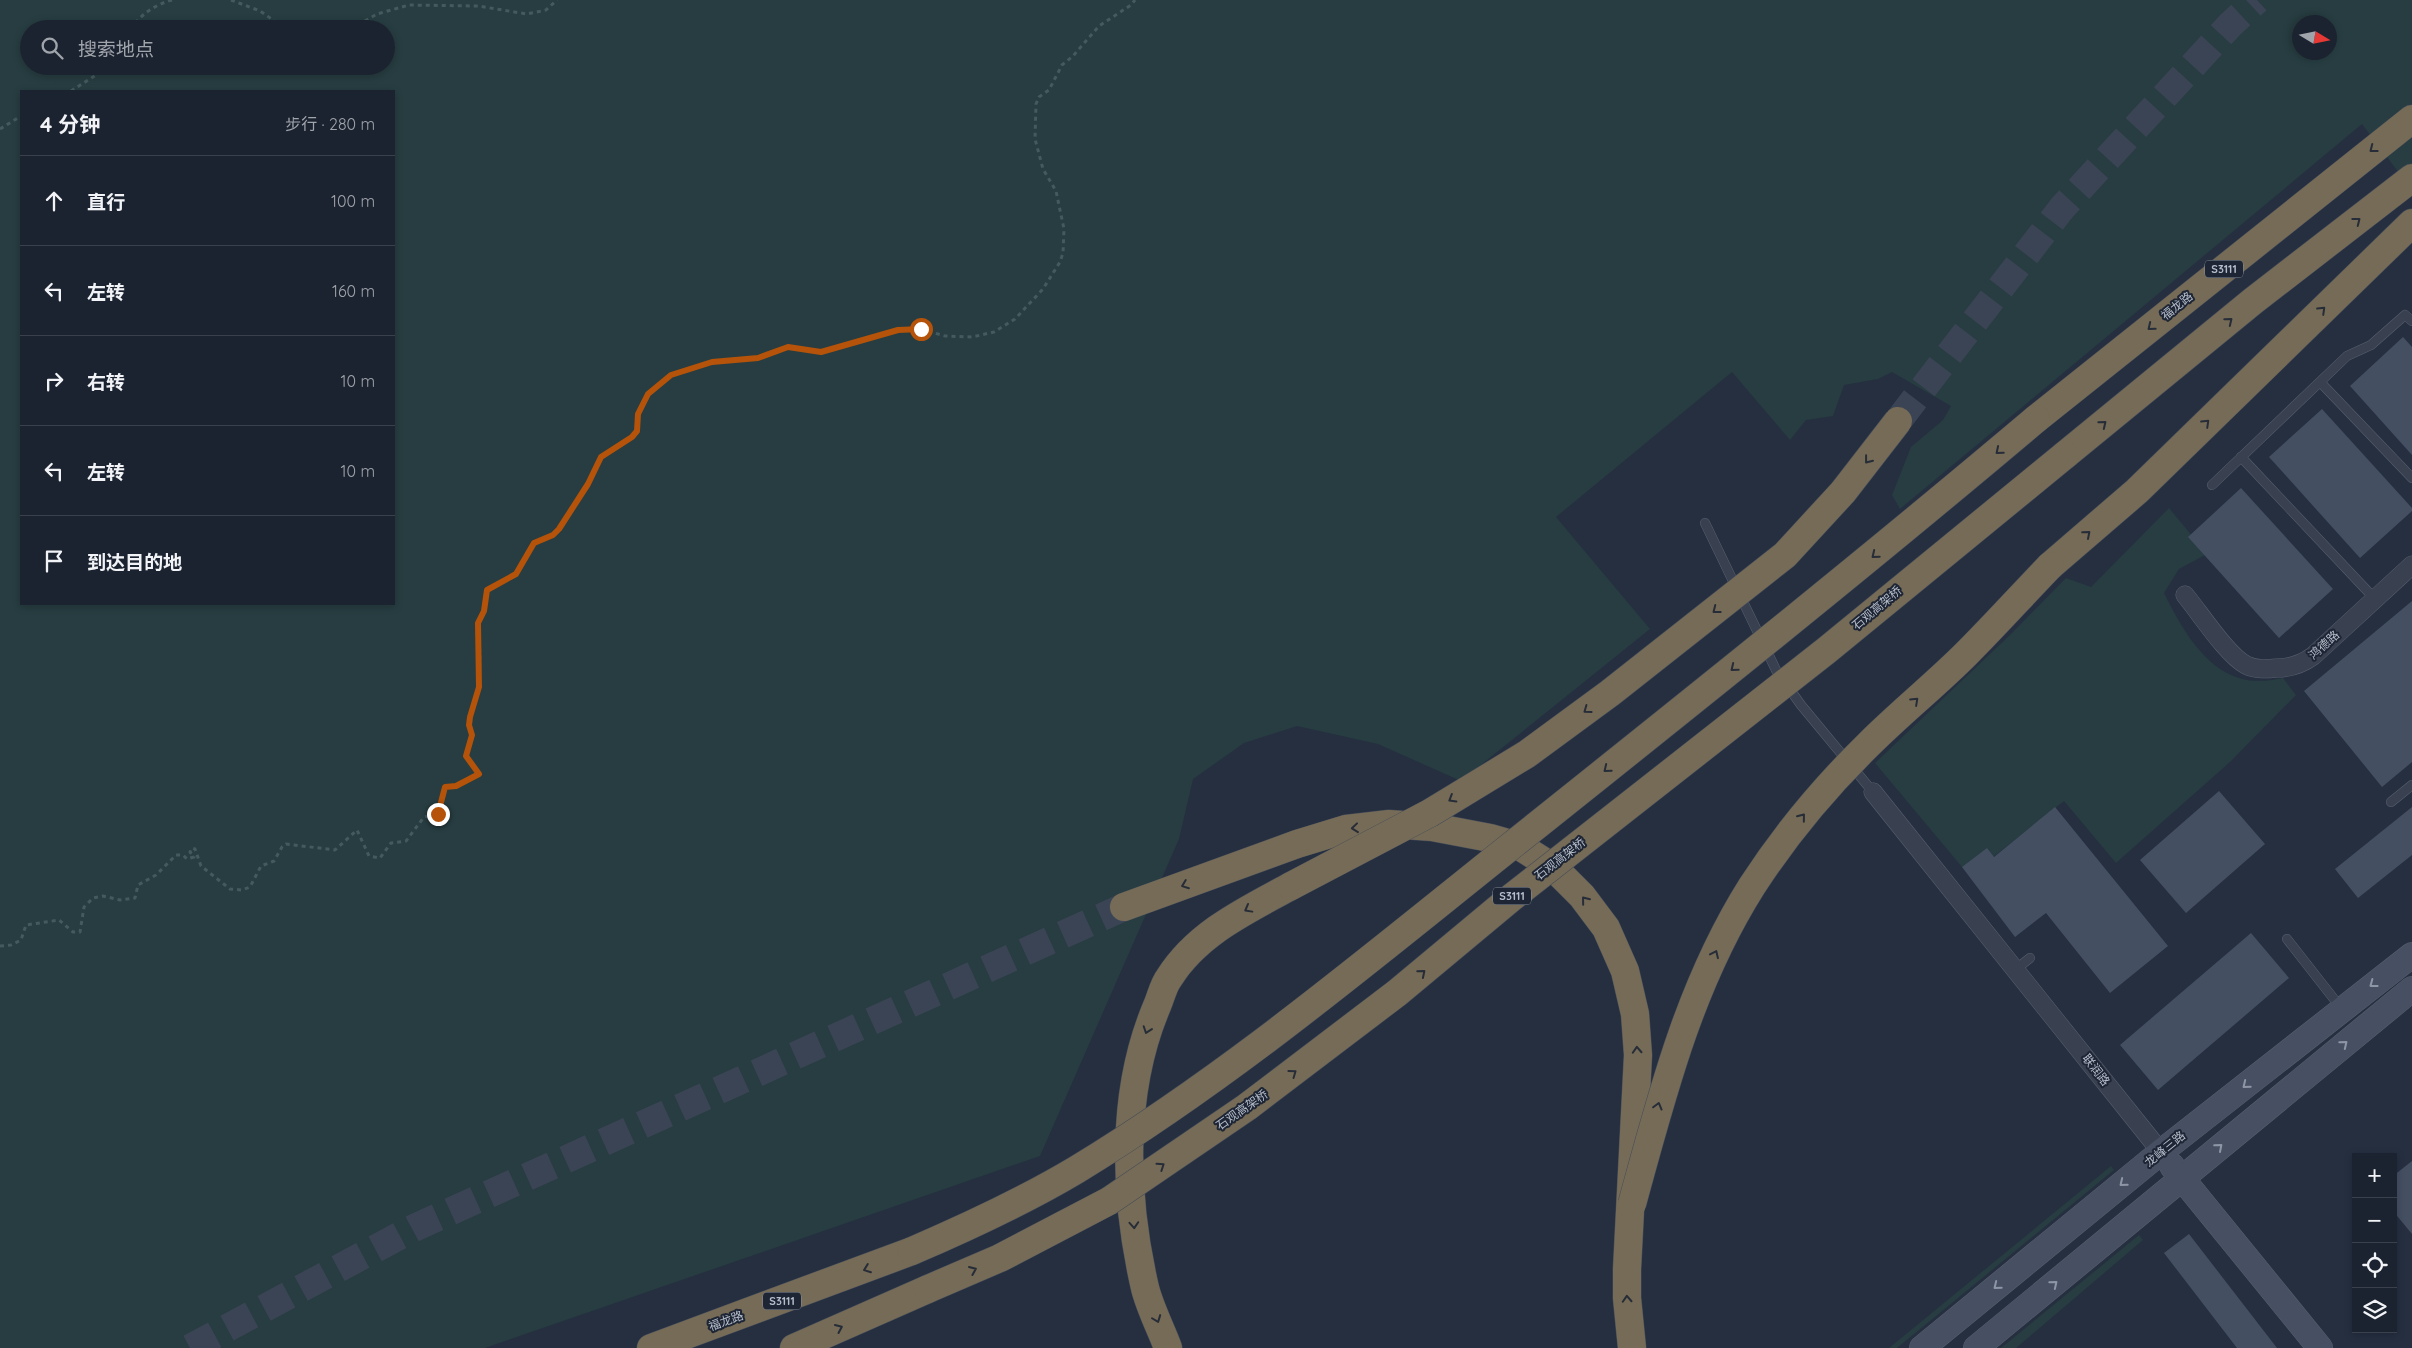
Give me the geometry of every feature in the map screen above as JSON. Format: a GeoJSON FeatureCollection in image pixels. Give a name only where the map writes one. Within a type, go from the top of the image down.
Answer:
{"type":"FeatureCollection","features":[{"type":"Feature","properties":{"kind":"highway","name":"福龙路"},"geometry":{"type":"LineString","coordinates":[[651,1348],[912,1252],[971,1225],[1075,1170],[1179,1104],[1444,899],[1817,601],[2036,419],[2412,119]]}},
{"type":"Feature","properties":{"kind":"highway","name":"石观高架桥"},"geometry":{"type":"LineString","coordinates":[[794,1348],[1000,1258],[1109,1200],[1270,1090],[1397,993],[1511,898],[1826,650],[2253,301],[2412,178]]}},
{"type":"Feature","properties":{"kind":"highway"},"geometry":{"type":"LineString","coordinates":[[1632,1204],[1663,1086],[1690,1011],[1720,943],[1752,886],[1803,816],[1850,764],[1966,654],[2050,566],[2137,491],[2412,223]]}},
{"type":"Feature","properties":{"kind":"highway"},"geometry":{"type":"LineString","coordinates":[[1168,1348],[1146,1290],[1134,1234],[1130,1166],[1132,1092],[1146,1031],[1168,978],[1201,941],[1240,914],[1430,812],[1527,754],[1610,693],[1784,555],[1843,492],[1898,421]]}},
{"type":"Feature","properties":{"kind":"highway"},"geometry":{"type":"LineString","coordinates":[[1124,907],[1239,864],[1346,829],[1389,824],[1432,827],[1490,838],[1521,847],[1554,868],[1582,896],[1606,928],[1625,971],[1635,1014],[1638,1055],[1627,1278],[1632,1348]]}},
{"type":"Feature","properties":{"kind":"main road","name":"龙峰三路"},"geometry":{"type":"LineString","coordinates":[[1922,1348],[2161,1152],[2341,1008],[2412,955]]}},
{"type":"Feature","properties":{"kind":"main road"},"geometry":{"type":"LineString","coordinates":[[1976,1348],[2412,989]]}},
{"type":"Feature","properties":{"kind":"main road","name":"联润路"},"geometry":{"type":"LineString","coordinates":[[2161,1152],[2320,1348]]}},
{"type":"Feature","properties":{"kind":"street","name":"鸿德路"},"geometry":{"type":"LineString","coordinates":[[2185,595],[2236,657],[2246,665],[2257,669],[2286,668],[2302,664],[2313,656],[2412,564]]}},
{"type":"Feature","properties":{"kind":"street","name":"联润路"},"geometry":{"type":"LineString","coordinates":[[1873,792],[2161,1152]]}},
{"type":"Feature","properties":{"kind":"lane"},"geometry":{"type":"LineString","coordinates":[[2212,485],[2347,356],[2372,345],[2405,315],[2412,321]]}},
{"type":"Feature","properties":{"kind":"lane"},"geometry":{"type":"LineString","coordinates":[[2321,382],[2412,478]]}},
{"type":"Feature","properties":{"kind":"lane"},"geometry":{"type":"LineString","coordinates":[[2242,457],[2374,598]]}},
{"type":"Feature","properties":{"kind":"lane"},"geometry":{"type":"LineString","coordinates":[[1705,523],[1776,670],[1801,705],[1873,792]]}},
{"type":"Feature","properties":{"kind":"lane"},"geometry":{"type":"LineString","coordinates":[[2391,802],[2412,785]]}},
{"type":"Feature","properties":{"kind":"lane"},"geometry":{"type":"LineString","coordinates":[[2287,939],[2341,1008]]}},
{"type":"Feature","properties":{"kind":"lane"},"geometry":{"type":"LineString","coordinates":[[2016,969],[2030,958]]}},
{"type":"Feature","properties":{"kind":"path"},"geometry":{"type":"LineString","coordinates":[[137,20],[157,4],[172,0]]}},
{"type":"Feature","properties":{"kind":"path"},"geometry":{"type":"LineString","coordinates":[[231,0],[260,11],[273,20]]}},
{"type":"Feature","properties":{"kind":"path"},"geometry":{"type":"LineString","coordinates":[[367,20],[377,14],[410,4],[478,6],[527,14],[546,10],[557,0]]}},
{"type":"Feature","properties":{"kind":"path"},"geometry":{"type":"LineString","coordinates":[[0,946],[11,945],[21,940],[26,925],[50,920],[59,920],[73,932],[80,932],[84,907],[93,898],[103,896],[120,900],[135,898],[138,885],[156,875],[176,855],[183,855],[187,859],[194,857],[190,852],[192,848],[195,849],[201,866],[230,889],[242,890],[250,887],[261,866],[274,861],[282,847],[286,844],[335,850],[353,831],[357,830],[369,856],[380,858],[391,843],[406,841],[424,817],[438,814],[445,787],[456,786],[479,774],[466,756],[472,735],[469,725],[470,717],[479,687],[478,623],[484,611],[487,590],[516,574],[534,543],[553,535],[559,529],[588,484],[601,457],[637,431],[638,414],[648,394],[671,375],[712,362],[758,358],[788,347],[821,352],[898,330],[921,329],[958,337],[994,332],[1015,319],[1038,295],[1060,262],[1064,229],[1056,192],[1043,169],[1035,139],[1036,104],[1039,97],[1049,90],[1062,64],[1073,56],[1099,26],[1124,11],[1135,0]]}},
{"type":"Feature","properties":{"kind":"path"},"geometry":{"type":"LineString","coordinates":[[73,90],[96,75]]}},
{"type":"Feature","properties":{"kind":"path"},"geometry":{"type":"LineString","coordinates":[[0,129],[20,117]]}},
{"type":"Feature","properties":{"kind":"green space"},"geometry":{"type":"Polygon","coordinates":[[[0,0],[2412,0],[2412,190],[2362,124],[1900,509],[1892,495],[1911,447],[1943,420],[1951,406],[1892,372],[1878,379],[1844,385],[1833,416],[1806,420],[1790,440],[1732,372],[1556,517],[1650,629],[1461,781],[1378,744],[1297,726],[1244,743],[1193,779],[1179,839],[1040,1156],[485,1348],[0,1348],[0,0]]]}},
{"type":"Feature","properties":{"kind":"green space"},"geometry":{"type":"Polygon","coordinates":[[[2169,508],[2207,554],[2179,569],[2164,593],[2190,638],[2213,664],[2227,673],[2243,679],[2260,681],[2283,678],[2296,695],[2230,762],[2116,863],[2064,801],[1993,857],[1962,867],[1875,763],[2011,634],[2066,578],[2091,587],[2169,508]]]}},
{"type":"Feature","properties":{"kind":"green space"},"geometry":{"type":"Polygon","coordinates":[[[2111,1166],[2114,1170],[1897,1348],[1889,1348],[2111,1166]]]}},
{"type":"Feature","properties":{"kind":"green space"},"geometry":{"type":"Polygon","coordinates":[[[2139,1235],[2143,1240],[2016,1348],[2001,1348],[2139,1235]]]}},
{"type":"Feature","properties":{"kind":"building"},"geometry":{"type":"Polygon","coordinates":[[[2403,337],[2412,347],[2412,455],[2350,386],[2403,337]]]}},
{"type":"Feature","properties":{"kind":"building"},"geometry":{"type":"Polygon","coordinates":[[[2322,409],[2412,508],[2412,511],[2360,558],[2269,457],[2322,409]]]}},
{"type":"Feature","properties":{"kind":"building"},"geometry":{"type":"Polygon","coordinates":[[[2241,488],[2333,589],[2279,638],[2188,537],[2241,488]]]}},
{"type":"Feature","properties":{"kind":"building"},"geometry":{"type":"Polygon","coordinates":[[[2412,601],[2412,762],[2382,787],[2304,691],[2412,601]]]}},
{"type":"Feature","properties":{"kind":"building"},"geometry":{"type":"Polygon","coordinates":[[[2219,791],[2265,844],[2186,913],[2140,860],[2219,791]]]}},
{"type":"Feature","properties":{"kind":"building"},"geometry":{"type":"Polygon","coordinates":[[[2055,807],[2168,946],[2110,993],[2046,913],[2015,937],[1962,867],[1987,848],[1994,857],[2055,807]]]}},
{"type":"Feature","properties":{"kind":"building"},"geometry":{"type":"Polygon","coordinates":[[[2412,807],[2412,855],[2358,898],[2335,869],[2412,807]]]}},
{"type":"Feature","properties":{"kind":"building"},"geometry":{"type":"Polygon","coordinates":[[[2251,933],[2289,978],[2158,1090],[2120,1045],[2251,933]]]}},
{"type":"Feature","properties":{"kind":"building"},"geometry":{"type":"Polygon","coordinates":[[[2412,1161],[2412,1234],[2397,1216],[2397,1173],[2412,1161]]]}},
{"type":"Feature","properties":{"kind":"building"},"geometry":{"type":"Polygon","coordinates":[[[2189,1234],[2277,1348],[2237,1348],[2164,1253],[2189,1234]]]}},
{"type":"Feature","properties":{"kind":"tunnel"},"geometry":{"type":"LineString","coordinates":[[1898,421],[2062,208],[2230,25],[2257,0]]}},
{"type":"Feature","properties":{"kind":"tunnel"},"geometry":{"type":"LineString","coordinates":[[190,1348],[414,1228],[1124,907]]}},
{"type":"Feature","properties":{"kind":"route"},"geometry":{"type":"LineString","coordinates":[[438,814],[442,792],[445,787],[450,785],[456,786],[475,778],[479,774],[466,756],[472,735],[469,725],[470,717],[479,687],[480,652],[477,633],[478,623],[484,611],[487,590],[516,574],[534,543],[553,535],[559,529],[588,484],[601,457],[609,450],[623,444],[637,431],[638,414],[648,394],[671,375],[712,362],[734,358],[758,358],[788,347],[821,352],[850,346],[898,330],[921,329]]}}]}
